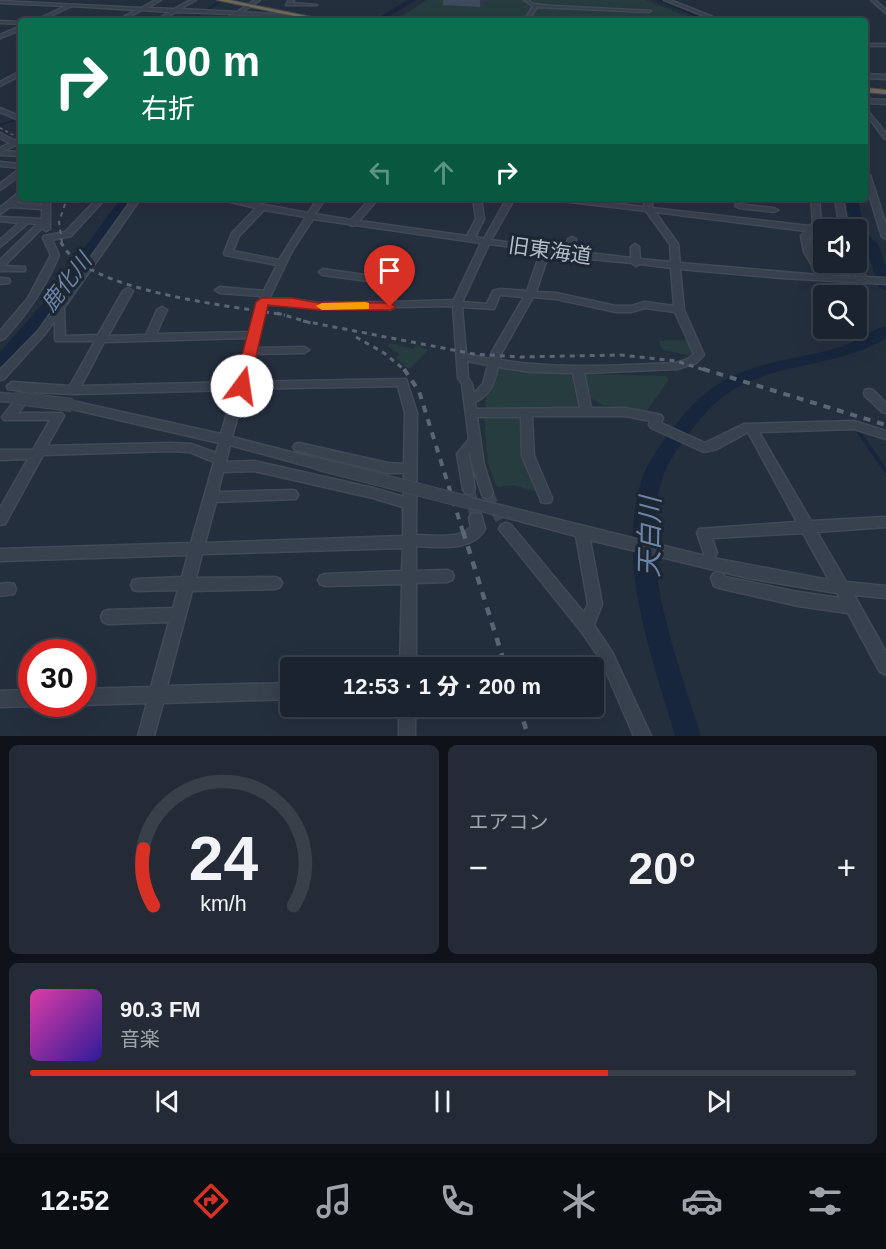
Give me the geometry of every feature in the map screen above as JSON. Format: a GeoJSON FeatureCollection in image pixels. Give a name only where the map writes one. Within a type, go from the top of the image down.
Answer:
{"type":"FeatureCollection","features":[{"type":"Feature","properties":{"kind":"highway"},"geometry":{"type":"LineString","coordinates":[[222,1],[296,18]]}},
{"type":"Feature","properties":{"kind":"highway"},"geometry":{"type":"LineString","coordinates":[[868,90],[886,92]]}},
{"type":"Feature","properties":{"kind":"street"},"geometry":{"type":"LineString","coordinates":[[43,18],[84,0]]}},
{"type":"Feature","properties":{"kind":"street"},"geometry":{"type":"LineString","coordinates":[[124,18],[159,0]]}},
{"type":"Feature","properties":{"kind":"street"},"geometry":{"type":"LineString","coordinates":[[162,18],[194,0]]}},
{"type":"Feature","properties":{"kind":"street"},"geometry":{"type":"LineString","coordinates":[[231,18],[258,0]]}},
{"type":"Feature","properties":{"kind":"street"},"geometry":{"type":"LineString","coordinates":[[292,0],[287,4],[315,5]]}},
{"type":"Feature","properties":{"kind":"street"},"geometry":{"type":"LineString","coordinates":[[301,18],[321,0]]}},
{"type":"Feature","properties":{"kind":"street"},"geometry":{"type":"LineString","coordinates":[[526,0],[536,5],[649,11]]}},
{"type":"Feature","properties":{"kind":"street"},"geometry":{"type":"LineString","coordinates":[[666,0],[713,18]]}},
{"type":"Feature","properties":{"kind":"street"},"geometry":{"type":"LineString","coordinates":[[873,0],[885,10]]}},
{"type":"Feature","properties":{"kind":"street"},"geometry":{"type":"LineString","coordinates":[[1,1],[287,18]]}},
{"type":"Feature","properties":{"kind":"street"},"geometry":{"type":"LineString","coordinates":[[528,18],[536,5]]}},
{"type":"Feature","properties":{"kind":"street"},"geometry":{"type":"LineString","coordinates":[[57,11],[75,12]]}},
{"type":"Feature","properties":{"kind":"street"},"geometry":{"type":"LineString","coordinates":[[0,22],[18,23]]}},
{"type":"Feature","properties":{"kind":"street"},"geometry":{"type":"LineString","coordinates":[[1,37],[18,29]]}},
{"type":"Feature","properties":{"kind":"street"},"geometry":{"type":"LineString","coordinates":[[1,37],[18,38]]}},
{"type":"Feature","properties":{"kind":"street"},"geometry":{"type":"LineString","coordinates":[[868,45],[886,45]]}},
{"type":"Feature","properties":{"kind":"street"},"geometry":{"type":"LineString","coordinates":[[0,72],[18,79]]}},
{"type":"Feature","properties":{"kind":"street"},"geometry":{"type":"LineString","coordinates":[[0,84],[18,74]]}},
{"type":"Feature","properties":{"kind":"street"},"geometry":{"type":"LineString","coordinates":[[868,76],[886,77]]}},
{"type":"Feature","properties":{"kind":"street"},"geometry":{"type":"LineString","coordinates":[[868,101],[886,102]]}},
{"type":"Feature","properties":{"kind":"street"},"geometry":{"type":"LineString","coordinates":[[0,110],[18,118]]}},
{"type":"Feature","properties":{"kind":"street"},"geometry":{"type":"LineString","coordinates":[[868,114],[886,137]]}},
{"type":"Feature","properties":{"kind":"street"},"geometry":{"type":"LineString","coordinates":[[0,135],[18,142]]}},
{"type":"Feature","properties":{"kind":"street"},"geometry":{"type":"LineString","coordinates":[[0,151],[18,142]]}},
{"type":"Feature","properties":{"kind":"street"},"geometry":{"type":"LineString","coordinates":[[0,151],[18,154]]}},
{"type":"Feature","properties":{"kind":"street"},"geometry":{"type":"LineString","coordinates":[[0,164],[18,166]]}},
{"type":"Feature","properties":{"kind":"street"},"geometry":{"type":"LineString","coordinates":[[0,189],[18,175]]}},
{"type":"Feature","properties":{"kind":"street"},"geometry":{"type":"LineString","coordinates":[[0,177],[14,178]]}},
{"type":"Feature","properties":{"kind":"street"},"geometry":{"type":"LineString","coordinates":[[868,181],[886,237]]}},
{"type":"Feature","properties":{"kind":"street"},"geometry":{"type":"LineString","coordinates":[[0,189],[18,192]]}},
{"type":"Feature","properties":{"kind":"street"},"geometry":{"type":"LineString","coordinates":[[0,212],[18,196]]}},
{"type":"Feature","properties":{"kind":"street"},"geometry":{"type":"LineString","coordinates":[[47,238],[68,234],[99,201]]}},
{"type":"Feature","properties":{"kind":"street"},"geometry":{"type":"LineString","coordinates":[[0,376],[41,333],[60,309],[135,201]]}},
{"type":"Feature","properties":{"kind":"street","name":"旧東海道"},"geometry":{"type":"LineString","coordinates":[[233,201],[352,224],[568,254],[677,266],[886,281]]}},
{"type":"Feature","properties":{"kind":"street"},"geometry":{"type":"LineString","coordinates":[[146,736],[265,298],[308,216],[320,201]]}},
{"type":"Feature","properties":{"kind":"street"},"geometry":{"type":"LineString","coordinates":[[352,224],[372,201]]}},
{"type":"Feature","properties":{"kind":"street"},"geometry":{"type":"LineString","coordinates":[[470,239],[480,219],[477,201]]}},
{"type":"Feature","properties":{"kind":"street"},"geometry":{"type":"LineString","coordinates":[[487,493],[474,440],[467,384],[463,378],[457,304],[486,242],[509,201]]}},
{"type":"Feature","properties":{"kind":"street"},"geometry":{"type":"LineString","coordinates":[[579,201],[812,229]]}},
{"type":"Feature","properties":{"kind":"street"},"geometry":{"type":"LineString","coordinates":[[462,357],[530,369],[578,370],[677,366],[698,357],[698,351],[679,310],[674,243],[648,209],[649,201]]}},
{"type":"Feature","properties":{"kind":"street"},"geometry":{"type":"LineString","coordinates":[[815,201],[816,224],[805,236],[807,252],[824,278]]}},
{"type":"Feature","properties":{"kind":"street"},"geometry":{"type":"LineString","coordinates":[[840,201],[843,219]]}},
{"type":"Feature","properties":{"kind":"street"},"geometry":{"type":"LineString","coordinates":[[0,337],[30,302],[45,280],[55,255],[47,238],[45,202],[9,205]]}},
{"type":"Feature","properties":{"kind":"street"},"geometry":{"type":"LineString","coordinates":[[741,220],[738,202],[774,210]]}},
{"type":"Feature","properties":{"kind":"street"},"geometry":{"type":"LineString","coordinates":[[262,207],[235,235],[228,252],[282,263]]}},
{"type":"Feature","properties":{"kind":"street"},"geometry":{"type":"LineString","coordinates":[[0,219],[45,222]]}},
{"type":"Feature","properties":{"kind":"street"},"geometry":{"type":"LineString","coordinates":[[0,244],[26,221]]}},
{"type":"Feature","properties":{"kind":"street"},"geometry":{"type":"LineString","coordinates":[[0,266],[45,222]]}},
{"type":"Feature","properties":{"kind":"street"},"geometry":{"type":"LineString","coordinates":[[568,254],[572,239]]}},
{"type":"Feature","properties":{"kind":"street"},"geometry":{"type":"LineString","coordinates":[[635,247],[636,262]]}},
{"type":"Feature","properties":{"kind":"street"},"geometry":{"type":"LineString","coordinates":[[469,400],[480,395],[488,385],[497,352],[531,293],[545,251]]}},
{"type":"Feature","properties":{"kind":"street"},"geometry":{"type":"LineString","coordinates":[[390,307],[392,289],[405,264]]}},
{"type":"Feature","properties":{"kind":"street"},"geometry":{"type":"LineString","coordinates":[[0,266],[22,269]]}},
{"type":"Feature","properties":{"kind":"street"},"geometry":{"type":"LineString","coordinates":[[323,272],[395,282]]}},
{"type":"Feature","properties":{"kind":"street"},"geometry":{"type":"LineString","coordinates":[[860,273],[864,280]]}},
{"type":"Feature","properties":{"kind":"street"},"geometry":{"type":"LineString","coordinates":[[220,290],[319,306],[390,307],[457,304],[491,307],[498,293],[531,293],[616,309],[631,309],[645,305],[679,310]]}},
{"type":"Feature","properties":{"kind":"street"},"geometry":{"type":"LineString","coordinates":[[73,390],[128,291]]}},
{"type":"Feature","properties":{"kind":"street"},"geometry":{"type":"LineString","coordinates":[[60,309],[60,339],[254,335]]}},
{"type":"Feature","properties":{"kind":"street"},"geometry":{"type":"LineString","coordinates":[[149,338],[162,310]]}},
{"type":"Feature","properties":{"kind":"street"},"geometry":{"type":"LineString","coordinates":[[250,351],[304,350]]}},
{"type":"Feature","properties":{"kind":"street"},"geometry":{"type":"LineString","coordinates":[[578,370],[586,412]]}},
{"type":"Feature","properties":{"kind":"street"},"geometry":{"type":"LineString","coordinates":[[12,386],[73,390],[402,382],[411,413],[408,657]]}},
{"type":"Feature","properties":{"kind":"street"},"geometry":{"type":"LineString","coordinates":[[4,417],[31,388]]}},
{"type":"Feature","properties":{"kind":"street"},"geometry":{"type":"LineString","coordinates":[[869,393],[886,409]]}},
{"type":"Feature","properties":{"kind":"street"},"geometry":{"type":"LineString","coordinates":[[0,397],[72,405],[227,440],[318,464],[468,496],[582,533],[778,579],[886,592]]}},
{"type":"Feature","properties":{"kind":"street"},"geometry":{"type":"LineString","coordinates":[[526,412],[528,456],[546,498]]}},
{"type":"Feature","properties":{"kind":"street"},"geometry":{"type":"LineString","coordinates":[[471,413],[637,414],[657,418],[655,424],[704,448],[713,446],[738,429],[854,425],[886,435]]}},
{"type":"Feature","properties":{"kind":"street"},"geometry":{"type":"LineString","coordinates":[[1,514],[58,417],[4,417]]}},
{"type":"Feature","properties":{"kind":"street"},"geometry":{"type":"LineString","coordinates":[[752,429],[886,668]]}},
{"type":"Feature","properties":{"kind":"street"},"geometry":{"type":"LineString","coordinates":[[468,496],[463,454],[474,440]]}},
{"type":"Feature","properties":{"kind":"street"},"geometry":{"type":"LineString","coordinates":[[299,447],[388,468],[410,469]]}},
{"type":"Feature","properties":{"kind":"street"},"geometry":{"type":"LineString","coordinates":[[0,455],[191,448],[220,464],[254,466],[373,492],[409,504]]}},
{"type":"Feature","properties":{"kind":"street"},"geometry":{"type":"LineString","coordinates":[[321,482],[336,455]]}},
{"type":"Feature","properties":{"kind":"street"},"geometry":{"type":"LineString","coordinates":[[211,497],[292,495]]}},
{"type":"Feature","properties":{"kind":"street"},"geometry":{"type":"LineString","coordinates":[[0,555],[457,541],[473,537],[478,530],[476,518]]}},
{"type":"Feature","properties":{"kind":"street"},"geometry":{"type":"LineString","coordinates":[[710,553],[704,533],[886,522]]}},
{"type":"Feature","properties":{"kind":"street"},"geometry":{"type":"LineString","coordinates":[[506,529],[586,626],[608,657],[643,736]]}},
{"type":"Feature","properties":{"kind":"street"},"geometry":{"type":"LineString","coordinates":[[582,533],[595,604],[586,626]]}},
{"type":"Feature","properties":{"kind":"street"},"geometry":{"type":"LineString","coordinates":[[325,580],[447,576]]}},
{"type":"Feature","properties":{"kind":"street"},"geometry":{"type":"LineString","coordinates":[[718,578],[719,582],[798,599],[852,607]]}},
{"type":"Feature","properties":{"kind":"street"},"geometry":{"type":"LineString","coordinates":[[138,585],[275,583]]}},
{"type":"Feature","properties":{"kind":"street"},"geometry":{"type":"LineString","coordinates":[[108,617],[178,615]]}},
{"type":"Feature","properties":{"kind":"street"},"geometry":{"type":"LineString","coordinates":[[96,697],[280,691]]}},
{"type":"Feature","properties":{"kind":"street"},"geometry":{"type":"LineString","coordinates":[[0,699],[18,698]]}},
{"type":"Feature","properties":{"kind":"street"},"geometry":{"type":"LineString","coordinates":[[407,717],[407,736]]}},
{"type":"Feature","properties":{"kind":"green space"},"geometry":{"type":"Polygon","coordinates":[[[427,0],[645,0],[692,18],[399,18],[427,0]]]}},
{"type":"Feature","properties":{"kind":"green space"},"geometry":{"type":"Polygon","coordinates":[[[690,340],[693,356],[662,350],[659,341],[690,340]]]}},
{"type":"Feature","properties":{"kind":"green space"},"geometry":{"type":"Polygon","coordinates":[[[390,343],[413,349],[417,345],[428,350],[409,369],[396,358],[399,354],[387,346],[390,343]]]}},
{"type":"Feature","properties":{"kind":"green space"},"geometry":{"type":"Polygon","coordinates":[[[502,368],[539,374],[567,373],[572,376],[578,408],[489,409],[485,406],[487,396],[497,370],[502,368]]]}},
{"type":"Feature","properties":{"kind":"green space"},"geometry":{"type":"Polygon","coordinates":[[[583,374],[666,376],[669,379],[646,412],[604,405],[588,397],[583,374]]]}},
{"type":"Feature","properties":{"kind":"green space"},"geometry":{"type":"Polygon","coordinates":[[[488,415],[522,417],[524,455],[537,489],[534,491],[514,485],[497,487],[488,464],[484,418],[488,415]]]}},
{"type":"Feature","properties":{"kind":"waterway"},"geometry":{"type":"LineString","coordinates":[[193,18],[223,0]]}},
{"type":"Feature","properties":{"kind":"waterway","name":"鹿化川"},"geometry":{"type":"LineString","coordinates":[[382,18],[413,0]]}},
{"type":"Feature","properties":{"kind":"waterway","name":"天白川"},"geometry":{"type":"LineString","coordinates":[[659,0],[705,18]]}},
{"type":"Feature","properties":{"kind":"waterway"},"geometry":{"type":"LineString","coordinates":[[0,125],[18,119]]}},
{"type":"Feature","properties":{"kind":"waterway","name":"鹿化川"},"geometry":{"type":"LineString","coordinates":[[0,361],[51,304],[125,201]]}},
{"type":"Feature","properties":{"kind":"waterway","name":"天白川"},"geometry":{"type":"LineString","coordinates":[[852,201],[860,236],[871,244],[886,287]]}},
{"type":"Feature","properties":{"kind":"waterway","name":"天白川"},"geometry":{"type":"LineString","coordinates":[[688,736],[655,623],[645,564],[644,535],[647,506],[651,482],[657,468],[695,413],[732,383],[770,368],[850,350],[886,331]]}},
{"type":"Feature","properties":{"kind":"waterway"},"geometry":{"type":"LineString","coordinates":[[856,428],[886,471]]}},
{"type":"Feature","properties":{"kind":"tunnel"},"geometry":{"type":"LineString","coordinates":[[469,489],[476,518]]}},
{"type":"Feature","properties":{"kind":"tunnel"},"geometry":{"type":"LineString","coordinates":[[487,493],[506,529]]}},
{"type":"Feature","properties":{"kind":"railway"},"geometry":{"type":"LineString","coordinates":[[0,128],[18,137]]}},
{"type":"Feature","properties":{"kind":"railway"},"geometry":{"type":"LineString","coordinates":[[62,243],[59,222],[66,201]]}},
{"type":"Feature","properties":{"kind":"railway"},"geometry":{"type":"LineString","coordinates":[[61,242],[75,259],[99,273],[129,285],[198,301],[282,315]]}},
{"type":"Feature","properties":{"kind":"railway"},"geometry":{"type":"LineString","coordinates":[[277,313],[282,315]]}},
{"type":"Feature","properties":{"kind":"railway"},"geometry":{"type":"LineString","coordinates":[[282,315],[306,322]]}},
{"type":"Feature","properties":{"kind":"railway"},"geometry":{"type":"LineString","coordinates":[[306,322],[474,354],[520,357],[621,355],[676,361],[708,371]]}},
{"type":"Feature","properties":{"kind":"railway"},"geometry":{"type":"LineString","coordinates":[[306,322],[311,323]]}},
{"type":"Feature","properties":{"kind":"railway"},"geometry":{"type":"LineString","coordinates":[[356,337],[384,353],[405,370]]}},
{"type":"Feature","properties":{"kind":"railway"},"geometry":{"type":"LineString","coordinates":[[703,369],[886,425]]}},
{"type":"Feature","properties":{"kind":"railway"},"geometry":{"type":"LineString","coordinates":[[405,370],[419,391],[463,532]]}},
{"type":"Feature","properties":{"kind":"railway"},"geometry":{"type":"LineString","coordinates":[[463,531],[503,657]]}},
{"type":"Feature","properties":{"kind":"railway"},"geometry":{"type":"LineString","coordinates":[[522,717],[528,736]]}},
{"type":"Feature","properties":{"kind":"slow traffic"},"geometry":{"type":"LineString","coordinates":[[322,306],[365,306]]}},
{"type":"Feature","properties":{"kind":"route"},"geometry":{"type":"LineString","coordinates":[[242,386],[262,302],[390,307]]}}]}
